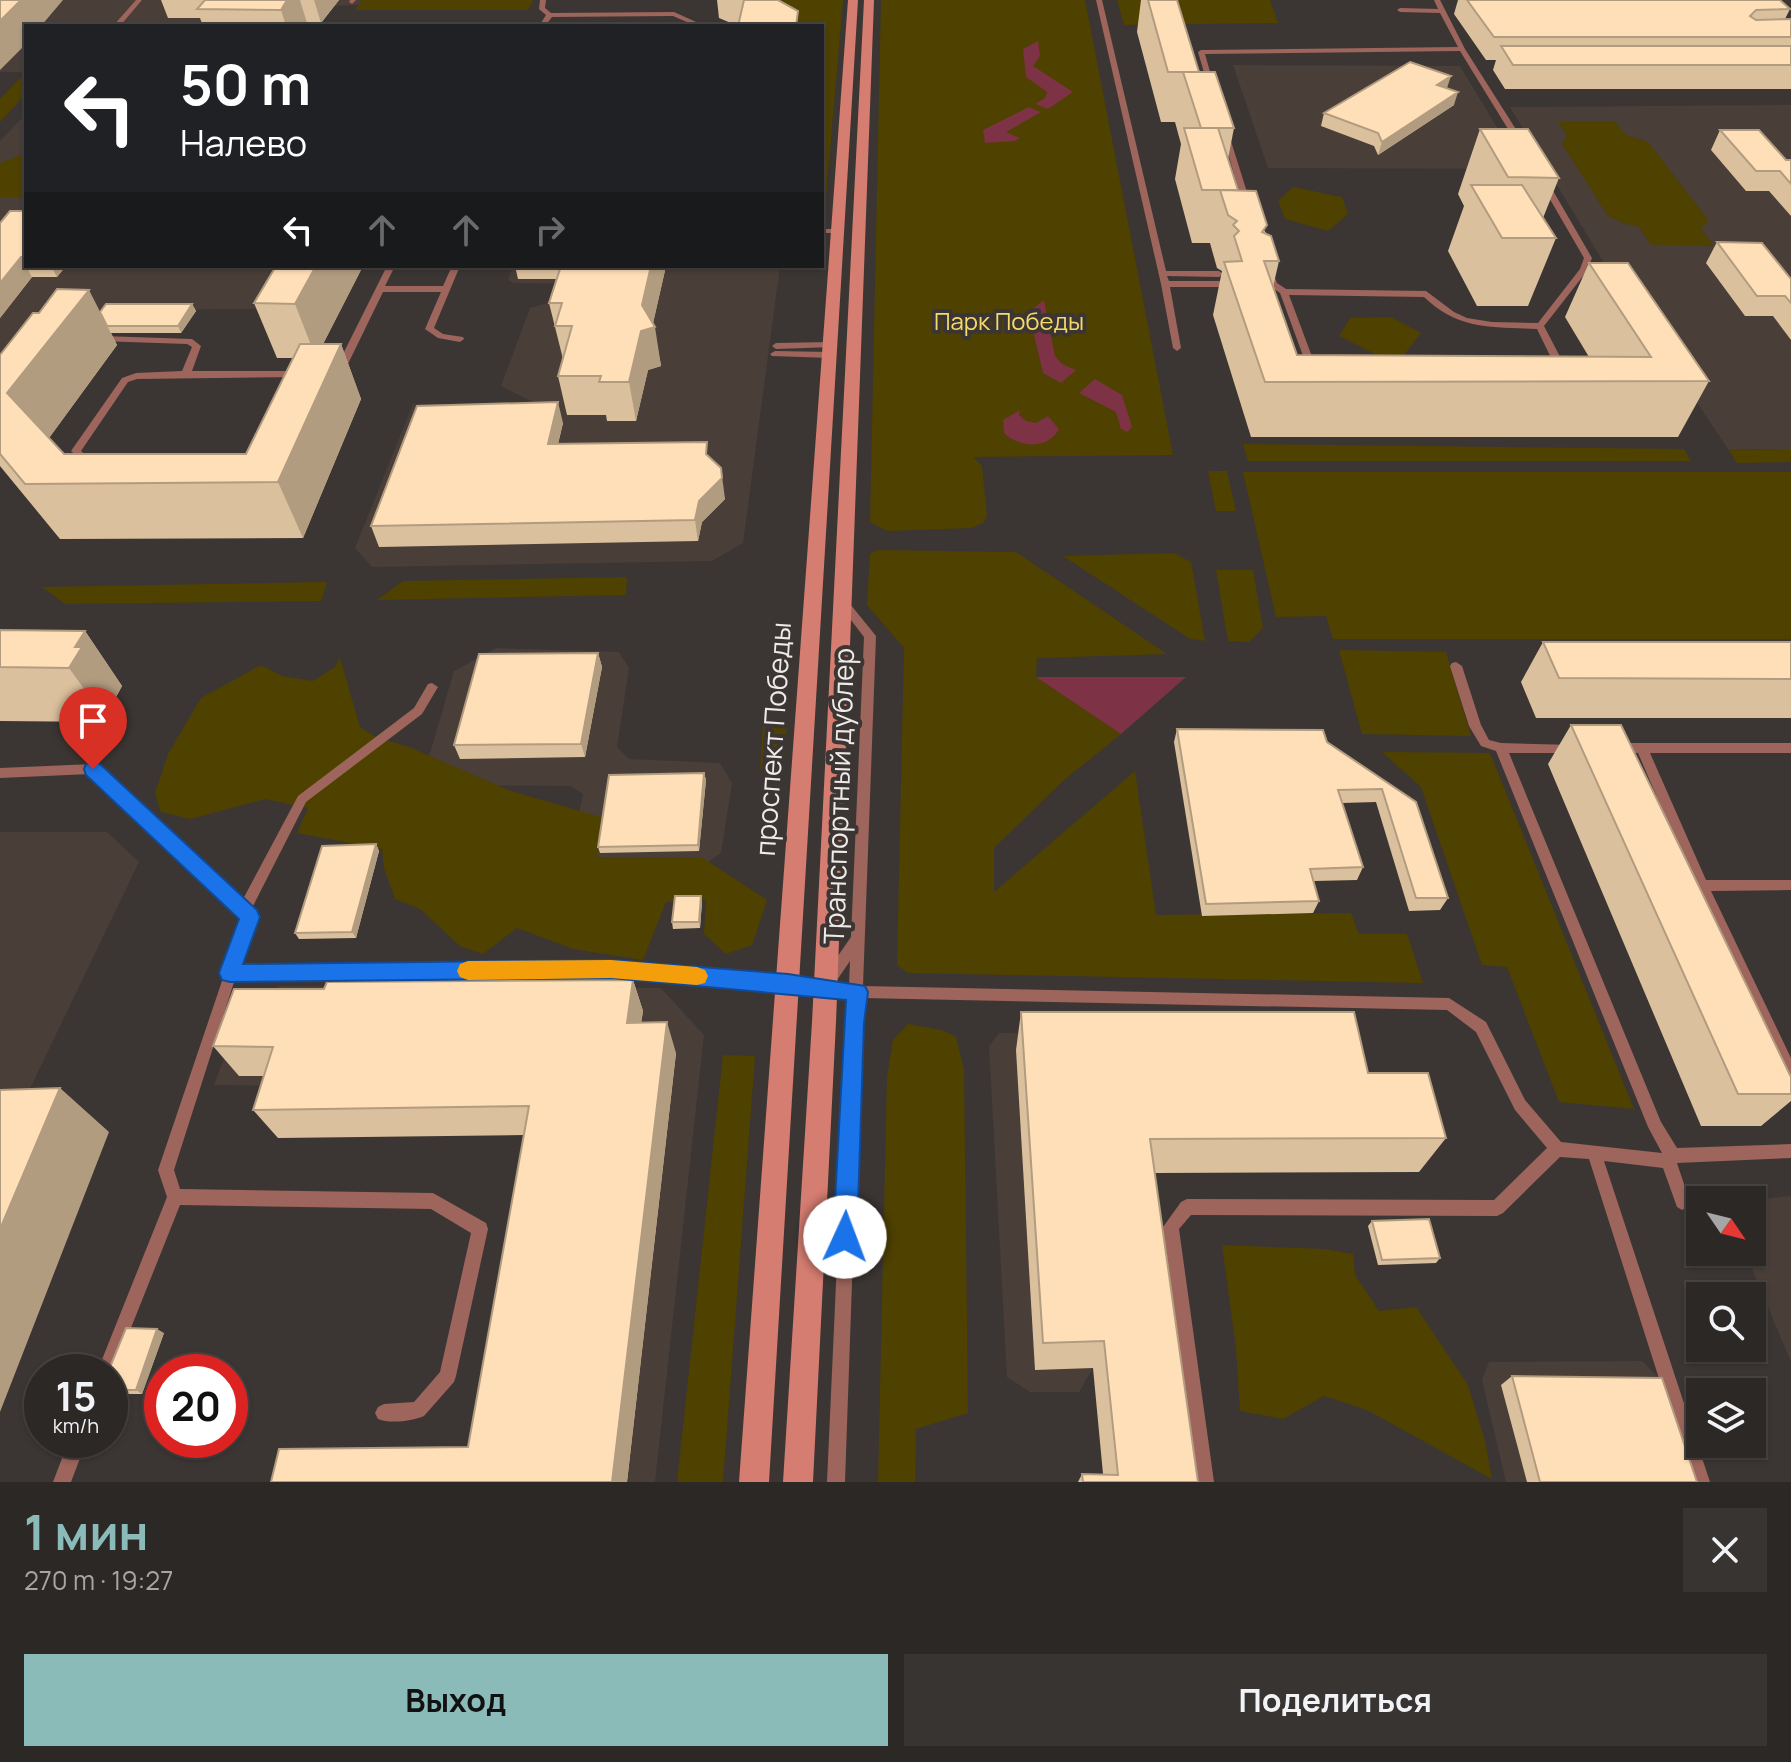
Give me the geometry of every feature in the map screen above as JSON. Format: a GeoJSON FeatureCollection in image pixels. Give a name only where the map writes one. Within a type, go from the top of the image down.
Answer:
{"type":"FeatureCollection","features":[{"type":"Feature","properties":{"kind":"main road","name":"проспект Победы"},"geometry":{"type":"LineString","coordinates":[[754,1482],[853,0]]}},
{"type":"Feature","properties":{"kind":"main road"},"geometry":{"type":"LineString","coordinates":[[798,1482],[869,0]]}},
{"type":"Feature","properties":{"kind":"lane"},"geometry":{"type":"LineString","coordinates":[[118,24],[139,0]]}},
{"type":"Feature","properties":{"kind":"lane"},"geometry":{"type":"LineString","coordinates":[[543,0],[542,9],[550,15],[674,14],[697,24]]}},
{"type":"Feature","properties":{"kind":"lane"},"geometry":{"type":"LineString","coordinates":[[1099,0],[1163,273],[1177,348]]}},
{"type":"Feature","properties":{"kind":"lane"},"geometry":{"type":"LineString","coordinates":[[1437,0],[1462,49],[1527,155]]}},
{"type":"Feature","properties":{"kind":"lane"},"geometry":{"type":"LineString","coordinates":[[1400,10],[1443,11]]}},
{"type":"Feature","properties":{"kind":"lane"},"geometry":{"type":"LineString","coordinates":[[543,24],[550,15]]}},
{"type":"Feature","properties":{"kind":"lane"},"geometry":{"type":"LineString","coordinates":[[1214,98],[1201,52],[1462,49]]}},
{"type":"Feature","properties":{"kind":"lane"},"geometry":{"type":"LineString","coordinates":[[1474,65],[1489,65]]}},
{"type":"Feature","properties":{"kind":"lane"},"geometry":{"type":"LineString","coordinates":[[1474,90],[1488,90]]}},
{"type":"Feature","properties":{"kind":"lane"},"geometry":{"type":"LineString","coordinates":[[1223,128],[1251,218]]}},
{"type":"Feature","properties":{"kind":"lane"},"geometry":{"type":"LineString","coordinates":[[1535,167],[1588,258],[1584,269],[1540,326]]}},
{"type":"Feature","properties":{"kind":"lane"},"geometry":{"type":"LineString","coordinates":[[1532,179],[1543,180]]}},
{"type":"Feature","properties":{"kind":"lane"},"geometry":{"type":"LineString","coordinates":[[824,231],[838,231]]}},
{"type":"Feature","properties":{"kind":"lane"},"geometry":{"type":"LineString","coordinates":[[1265,261],[1269,284],[1284,292],[1426,294],[1440,310],[1462,321],[1540,326]]}},
{"type":"Feature","properties":{"kind":"lane"},"geometry":{"type":"LineString","coordinates":[[321,372],[334,371],[342,366],[390,268]]}},
{"type":"Feature","properties":{"kind":"lane"},"geometry":{"type":"LineString","coordinates":[[455,268],[429,329],[441,336],[460,339]]}},
{"type":"Feature","properties":{"kind":"lane"},"geometry":{"type":"LineString","coordinates":[[1163,273],[1220,279],[1165,284]]}},
{"type":"Feature","properties":{"kind":"lane"},"geometry":{"type":"LineString","coordinates":[[1254,274],[1269,274]]}},
{"type":"Feature","properties":{"kind":"lane"},"geometry":{"type":"LineString","coordinates":[[380,289],[444,289]]}},
{"type":"Feature","properties":{"kind":"lane"},"geometry":{"type":"LineString","coordinates":[[1284,292],[1313,374],[1322,379]]}},
{"type":"Feature","properties":{"kind":"lane"},"geometry":{"type":"LineString","coordinates":[[1540,326],[1562,370],[1564,385]]}},
{"type":"Feature","properties":{"kind":"lane"},"geometry":{"type":"LineString","coordinates":[[89,339],[189,341],[197,346],[186,374]]}},
{"type":"Feature","properties":{"kind":"lane"},"geometry":{"type":"LineString","coordinates":[[776,350],[830,350]]}},
{"type":"Feature","properties":{"kind":"lane"},"geometry":{"type":"LineString","coordinates":[[96,469],[76,451],[125,380],[136,376],[186,374],[309,374],[301,388]]}},
{"type":"Feature","properties":{"kind":"lane","name":"Транспортный дублер"},"geometry":{"type":"LineString","coordinates":[[836,1482],[870,636],[842,602]]}},
{"type":"Feature","properties":{"kind":"lane"},"geometry":{"type":"LineString","coordinates":[[1456,666],[1475,726],[1485,743],[1501,748],[1583,748]]}},
{"type":"Feature","properties":{"kind":"lane"},"geometry":{"type":"LineString","coordinates":[[244,911],[302,799],[418,711],[432,687]]}},
{"type":"Feature","properties":{"kind":"lane"},"geometry":{"type":"LineString","coordinates":[[1501,748],[1655,1127],[1671,1158],[1682,1202]]}},
{"type":"Feature","properties":{"kind":"lane"},"geometry":{"type":"LineString","coordinates":[[1597,748],[1791,748]]}},
{"type":"Feature","properties":{"kind":"lane"},"geometry":{"type":"LineString","coordinates":[[1642,748],[1702,886],[1791,1074]]}},
{"type":"Feature","properties":{"kind":"lane"},"geometry":{"type":"LineString","coordinates":[[0,773],[93,769],[250,917],[166,1170],[175,1197],[112,1354]]}},
{"type":"Feature","properties":{"kind":"lane"},"geometry":{"type":"LineString","coordinates":[[1702,886],[1791,885]]}},
{"type":"Feature","properties":{"kind":"lane"},"geometry":{"type":"LineString","coordinates":[[824,987],[859,937]]}},
{"type":"Feature","properties":{"kind":"lane"},"geometry":{"type":"LineString","coordinates":[[230,973],[611,969],[788,983],[858,992],[1449,1004],[1481,1027],[1520,1105],[1557,1149],[1671,1158],[1791,1151]]}},
{"type":"Feature","properties":{"kind":"lane"},"geometry":{"type":"LineString","coordinates":[[1205,1482],[1171,1227],[1187,1207],[1497,1208],[1557,1149]]}},
{"type":"Feature","properties":{"kind":"lane"},"geometry":{"type":"LineString","coordinates":[[1594,1152],[1701,1482]]}},
{"type":"Feature","properties":{"kind":"lane"},"geometry":{"type":"LineString","coordinates":[[175,1197],[433,1201],[480,1229],[448,1376],[418,1410],[384,1413]]}},
{"type":"Feature","properties":{"kind":"lane"},"geometry":{"type":"LineString","coordinates":[[62,1482],[71,1458]]}},
{"type":"Feature","properties":{"kind":"shaded area"},"geometry":{"type":"Polygon","coordinates":[[[0,0],[378,0],[375,4],[334,6],[237,24],[24,24],[24,72],[0,72],[0,0]]]}},
{"type":"Feature","properties":{"kind":"shaded area"},"geometry":{"type":"Polygon","coordinates":[[[1038,41],[1040,56],[1033,66],[1073,92],[1048,109],[1035,104],[1045,98],[1047,92],[1026,77],[1023,49],[1038,41]]]}},
{"type":"Feature","properties":{"kind":"shaded area"},"geometry":{"type":"Polygon","coordinates":[[[1233,65],[1460,66],[1522,169],[1268,168],[1233,65]]]}},
{"type":"Feature","properties":{"kind":"shaded area"},"geometry":{"type":"Polygon","coordinates":[[[1791,105],[1791,450],[1728,449],[1602,260],[1510,107],[1791,105]]]}},
{"type":"Feature","properties":{"kind":"shaded area"},"geometry":{"type":"Polygon","coordinates":[[[1029,107],[1041,112],[1006,132],[1020,138],[985,143],[983,130],[1029,107]]]}},
{"type":"Feature","properties":{"kind":"shaded area"},"geometry":{"type":"Polygon","coordinates":[[[24,119],[24,268],[284,268],[260,309],[50,310],[0,386],[0,141],[24,119]]]}},
{"type":"Feature","properties":{"kind":"shaded area"},"geometry":{"type":"Polygon","coordinates":[[[512,268],[780,268],[743,543],[712,561],[372,567],[355,548],[413,404],[537,404],[501,386],[530,308],[596,289],[584,284],[514,283],[508,280],[512,268]]]}},
{"type":"Feature","properties":{"kind":"shaded area"},"geometry":{"type":"Polygon","coordinates":[[[1044,300],[1055,356],[1062,364],[1076,370],[1061,383],[1043,373],[1032,326],[1021,318],[1044,300]]]}},
{"type":"Feature","properties":{"kind":"shaded area"},"geometry":{"type":"Polygon","coordinates":[[[1095,379],[1122,395],[1132,427],[1127,432],[1121,429],[1116,412],[1079,393],[1095,379]]]}},
{"type":"Feature","properties":{"kind":"shaded area"},"geometry":{"type":"Polygon","coordinates":[[[1020,410],[1019,415],[1026,421],[1036,423],[1048,416],[1059,429],[1048,441],[1033,444],[1017,442],[1004,433],[1003,420],[1020,410]]]}},
{"type":"Feature","properties":{"kind":"shaded area"},"geometry":{"type":"Polygon","coordinates":[[[496,648],[619,652],[629,668],[617,747],[629,759],[720,763],[732,783],[721,853],[689,875],[571,854],[583,794],[570,786],[449,785],[426,767],[454,671],[496,648]]]}},
{"type":"Feature","properties":{"kind":"shaded area"},"geometry":{"type":"Polygon","coordinates":[[[1036,677],[1186,677],[1121,734],[1036,677]]]}},
{"type":"Feature","properties":{"kind":"shaded area"},"geometry":{"type":"Polygon","coordinates":[[[0,832],[107,832],[139,862],[0,1151],[0,832]]]}},
{"type":"Feature","properties":{"kind":"shaded area"},"geometry":{"type":"Polygon","coordinates":[[[279,986],[661,988],[704,1035],[655,1482],[567,1482],[623,1065],[284,1086],[214,1085],[240,1016],[279,986]]]}},
{"type":"Feature","properties":{"kind":"shaded area"},"geometry":{"type":"Polygon","coordinates":[[[999,1033],[1332,1039],[1067,1110],[1093,1368],[1079,1392],[1030,1392],[1007,1377],[989,1046],[999,1033]]]}},
{"type":"Feature","properties":{"kind":"shaded area"},"geometry":{"type":"Polygon","coordinates":[[[1791,1196],[1791,1362],[1766,1302],[1766,1282],[1758,1282],[1751,1266],[1766,1266],[1766,1199],[1791,1196]]]}},
{"type":"Feature","properties":{"kind":"shaded area"},"geometry":{"type":"Polygon","coordinates":[[[1642,1361],[1667,1386],[1686,1443],[1686,1458],[1691,1458],[1699,1482],[1506,1482],[1482,1380],[1489,1362],[1642,1361]]]}},
{"type":"Feature","properties":{"kind":"green space"},"geometry":{"type":"Polygon","coordinates":[[[362,0],[533,0],[528,10],[355,10],[362,0]]]}},
{"type":"Feature","properties":{"kind":"green space"},"geometry":{"type":"Polygon","coordinates":[[[717,0],[843,0],[826,196],[824,24],[770,24],[717,0]]]}},
{"type":"Feature","properties":{"kind":"green space","name":"Парк Победы"},"geometry":{"type":"Polygon","coordinates":[[[881,0],[1085,0],[1173,455],[973,457],[982,466],[987,515],[983,523],[971,528],[887,531],[870,522],[881,0]]]}},
{"type":"Feature","properties":{"kind":"green space"},"geometry":{"type":"Polygon","coordinates":[[[1117,0],[1270,0],[1278,23],[1124,25],[1117,0]]]}},
{"type":"Feature","properties":{"kind":"green space"},"geometry":{"type":"Polygon","coordinates":[[[24,74],[24,96],[0,122],[0,99],[24,74]]]}},
{"type":"Feature","properties":{"kind":"green space"},"geometry":{"type":"Polygon","coordinates":[[[1615,121],[1626,135],[1648,142],[1707,218],[1707,224],[1700,227],[1714,246],[1651,245],[1638,226],[1608,216],[1562,144],[1567,135],[1558,122],[1615,121]]]}},
{"type":"Feature","properties":{"kind":"green space"},"geometry":{"type":"Polygon","coordinates":[[[24,154],[24,198],[0,197],[0,163],[24,154]]]}},
{"type":"Feature","properties":{"kind":"green space"},"geometry":{"type":"Polygon","coordinates":[[[1293,187],[1342,197],[1348,214],[1328,231],[1285,219],[1278,201],[1293,187]]]}},
{"type":"Feature","properties":{"kind":"green space"},"geometry":{"type":"Polygon","coordinates":[[[1391,317],[1421,333],[1405,354],[1383,358],[1339,336],[1350,318],[1391,317]]]}},
{"type":"Feature","properties":{"kind":"green space"},"geometry":{"type":"Polygon","coordinates":[[[1243,444],[1684,449],[1691,461],[1248,461],[1243,444]]]}},
{"type":"Feature","properties":{"kind":"green space"},"geometry":{"type":"Polygon","coordinates":[[[1728,449],[1791,450],[1791,462],[1737,463],[1728,449]]]}},
{"type":"Feature","properties":{"kind":"green space"},"geometry":{"type":"Polygon","coordinates":[[[1208,471],[1227,471],[1236,511],[1216,511],[1208,471]]]}},
{"type":"Feature","properties":{"kind":"green space"},"geometry":{"type":"Polygon","coordinates":[[[1243,472],[1791,472],[1791,639],[1333,639],[1326,616],[1276,617],[1243,472]]]}},
{"type":"Feature","properties":{"kind":"green space"},"geometry":{"type":"Polygon","coordinates":[[[878,550],[1016,552],[1167,654],[1037,658],[1036,677],[1121,734],[1063,781],[994,848],[994,892],[1135,771],[1156,915],[1351,913],[1359,934],[1407,934],[1423,983],[908,973],[897,965],[904,648],[867,605],[870,554],[878,550]]]}},
{"type":"Feature","properties":{"kind":"green space"},"geometry":{"type":"Polygon","coordinates":[[[1174,553],[1191,562],[1205,641],[1190,639],[1063,556],[1174,553]]]}},
{"type":"Feature","properties":{"kind":"green space"},"geometry":{"type":"Polygon","coordinates":[[[1216,570],[1253,570],[1263,628],[1249,642],[1228,641],[1216,570]]]}},
{"type":"Feature","properties":{"kind":"green space"},"geometry":{"type":"Polygon","coordinates":[[[627,577],[626,595],[377,600],[403,581],[627,577]]]}},
{"type":"Feature","properties":{"kind":"green space"},"geometry":{"type":"Polygon","coordinates":[[[327,582],[321,601],[65,604],[42,587],[327,582]]]}},
{"type":"Feature","properties":{"kind":"green space"},"geometry":{"type":"Polygon","coordinates":[[[1339,650],[1446,652],[1471,736],[1362,734],[1339,650]]]}},
{"type":"Feature","properties":{"kind":"green space"},"geometry":{"type":"Polygon","coordinates":[[[340,658],[360,727],[376,737],[409,747],[511,791],[601,817],[598,857],[703,858],[767,900],[752,945],[726,954],[704,934],[706,900],[666,902],[643,960],[573,949],[517,928],[483,954],[460,946],[420,909],[395,899],[384,868],[382,849],[297,833],[308,808],[265,799],[190,819],[161,812],[155,793],[168,754],[201,698],[261,665],[282,676],[313,681],[335,667],[340,658]]]}},
{"type":"Feature","properties":{"kind":"green space"},"geometry":{"type":"Polygon","coordinates":[[[763,723],[787,723],[784,769],[760,769],[763,723]]]}},
{"type":"Feature","properties":{"kind":"green space"},"geometry":{"type":"Polygon","coordinates":[[[1382,752],[1490,753],[1634,1109],[1559,1102],[1507,967],[1482,965],[1421,787],[1382,752]]]}},
{"type":"Feature","properties":{"kind":"green space"},"geometry":{"type":"Polygon","coordinates":[[[908,1024],[942,1030],[956,1037],[964,1069],[968,1413],[916,1429],[915,1482],[878,1482],[887,1077],[893,1040],[908,1024]]]}},
{"type":"Feature","properties":{"kind":"green space"},"geometry":{"type":"Polygon","coordinates":[[[723,1055],[755,1056],[723,1482],[677,1482],[723,1055]]]}},
{"type":"Feature","properties":{"kind":"green space"},"geometry":{"type":"Polygon","coordinates":[[[1222,1245],[1324,1249],[1353,1254],[1355,1275],[1379,1311],[1416,1307],[1468,1385],[1485,1441],[1492,1479],[1367,1410],[1324,1396],[1283,1419],[1240,1411],[1236,1348],[1222,1245]]]}},
{"type":"Feature","properties":{"kind":"building"},"geometry":{"type":"Polygon","coordinates":[[[0,0],[21,0],[0,21],[0,0]]]}},
{"type":"Feature","properties":{"kind":"building"},"geometry":{"type":"Polygon","coordinates":[[[205,0],[287,0],[281,10],[197,9],[205,0]]]}},
{"type":"Feature","properties":{"kind":"building"},"geometry":{"type":"Polygon","coordinates":[[[744,0],[778,0],[798,11],[796,24],[738,24],[744,0]]]}},
{"type":"Feature","properties":{"kind":"building"},"geometry":{"type":"Polygon","coordinates":[[[1148,0],[1177,0],[1199,72],[1168,72],[1148,0]]]}},
{"type":"Feature","properties":{"kind":"building"},"geometry":{"type":"Polygon","coordinates":[[[1467,0],[1780,0],[1790,9],[1756,10],[1750,16],[1756,20],[1791,19],[1791,37],[1494,37],[1467,0]]]}},
{"type":"Feature","properties":{"kind":"building"},"geometry":{"type":"Polygon","coordinates":[[[1501,46],[1791,46],[1791,65],[1513,65],[1501,46]]]}},
{"type":"Feature","properties":{"kind":"building"},"geometry":{"type":"Polygon","coordinates":[[[1410,62],[1451,76],[1437,85],[1458,92],[1382,142],[1378,133],[1324,113],[1410,62]]]}},
{"type":"Feature","properties":{"kind":"building"},"geometry":{"type":"Polygon","coordinates":[[[1183,72],[1215,72],[1234,128],[1201,128],[1183,72]]]}},
{"type":"Feature","properties":{"kind":"building"},"geometry":{"type":"Polygon","coordinates":[[[1184,128],[1218,128],[1238,190],[1202,190],[1184,128]]]}},
{"type":"Feature","properties":{"kind":"building"},"geometry":{"type":"Polygon","coordinates":[[[1480,129],[1528,129],[1559,178],[1508,177],[1480,129]]]}},
{"type":"Feature","properties":{"kind":"building"},"geometry":{"type":"Polygon","coordinates":[[[1720,130],[1759,130],[1786,160],[1791,160],[1791,184],[1780,171],[1756,171],[1720,130]]]}},
{"type":"Feature","properties":{"kind":"building"},"geometry":{"type":"Polygon","coordinates":[[[1471,185],[1522,185],[1556,238],[1502,238],[1471,185]]]}},
{"type":"Feature","properties":{"kind":"building"},"geometry":{"type":"Polygon","coordinates":[[[1220,190],[1256,191],[1267,225],[1262,232],[1271,236],[1279,261],[1264,261],[1297,355],[1651,357],[1589,263],[1628,263],[1709,381],[1265,382],[1224,262],[1242,261],[1234,236],[1239,231],[1233,225],[1237,221],[1228,215],[1220,190]]]}},
{"type":"Feature","properties":{"kind":"building"},"geometry":{"type":"Polygon","coordinates":[[[10,211],[24,211],[24,257],[0,283],[0,223],[10,211]]]}},
{"type":"Feature","properties":{"kind":"building"},"geometry":{"type":"Polygon","coordinates":[[[1717,242],[1762,243],[1791,279],[1791,303],[1785,296],[1757,296],[1717,242]]]}},
{"type":"Feature","properties":{"kind":"building"},"geometry":{"type":"Polygon","coordinates":[[[275,268],[315,268],[295,304],[254,303],[275,268]]]}},
{"type":"Feature","properties":{"kind":"building"},"geometry":{"type":"Polygon","coordinates":[[[560,268],[651,268],[642,305],[655,327],[641,331],[629,382],[599,382],[601,376],[558,376],[572,326],[555,326],[562,303],[549,303],[560,268]]]}},
{"type":"Feature","properties":{"kind":"building"},"geometry":{"type":"Polygon","coordinates":[[[57,289],[89,290],[7,393],[64,454],[246,454],[300,344],[341,344],[278,482],[25,484],[0,454],[0,355],[33,313],[39,313],[57,289]]]}},
{"type":"Feature","properties":{"kind":"building"},"geometry":{"type":"Polygon","coordinates":[[[106,304],[192,304],[178,326],[107,326],[100,312],[106,304]]]}},
{"type":"Feature","properties":{"kind":"building"},"geometry":{"type":"Polygon","coordinates":[[[558,402],[548,444],[707,442],[706,454],[721,468],[722,478],[699,501],[695,520],[371,526],[417,406],[558,402]]]}},
{"type":"Feature","properties":{"kind":"building"},"geometry":{"type":"Polygon","coordinates":[[[0,630],[85,631],[75,647],[82,647],[69,668],[0,667],[0,630]]]}},
{"type":"Feature","properties":{"kind":"building"},"geometry":{"type":"Polygon","coordinates":[[[1543,642],[1791,642],[1791,679],[1559,678],[1543,642]]]}},
{"type":"Feature","properties":{"kind":"building"},"geometry":{"type":"Polygon","coordinates":[[[598,653],[581,744],[454,745],[479,654],[598,653]]]}},
{"type":"Feature","properties":{"kind":"building"},"geometry":{"type":"Polygon","coordinates":[[[1571,725],[1621,725],[1791,1077],[1791,1094],[1738,1094],[1571,725]]]}},
{"type":"Feature","properties":{"kind":"building"},"geometry":{"type":"Polygon","coordinates":[[[1177,729],[1323,730],[1327,742],[1416,802],[1448,898],[1416,898],[1382,789],[1338,790],[1363,867],[1310,869],[1319,901],[1206,904],[1177,729]]]}},
{"type":"Feature","properties":{"kind":"building"},"geometry":{"type":"Polygon","coordinates":[[[704,773],[698,845],[598,847],[609,775],[704,773]]]}},
{"type":"Feature","properties":{"kind":"building"},"geometry":{"type":"Polygon","coordinates":[[[376,844],[352,932],[295,933],[322,846],[376,844]]]}},
{"type":"Feature","properties":{"kind":"building"},"geometry":{"type":"Polygon","coordinates":[[[675,896],[701,896],[699,922],[672,922],[675,896]]]}},
{"type":"Feature","properties":{"kind":"building"},"geometry":{"type":"Polygon","coordinates":[[[633,980],[627,1023],[667,1022],[612,1482],[271,1482],[279,1449],[468,1447],[529,1106],[253,1110],[273,1047],[213,1046],[234,989],[324,989],[327,982],[633,980]]]}},
{"type":"Feature","properties":{"kind":"building"},"geometry":{"type":"Polygon","coordinates":[[[1021,1012],[1354,1012],[1368,1073],[1428,1073],[1446,1138],[1150,1139],[1198,1482],[1083,1482],[1082,1474],[1118,1475],[1104,1341],[1043,1343],[1021,1012]]]}},
{"type":"Feature","properties":{"kind":"building"},"geometry":{"type":"Polygon","coordinates":[[[60,1088],[0,1229],[0,1090],[60,1088]]]}},
{"type":"Feature","properties":{"kind":"building"},"geometry":{"type":"Polygon","coordinates":[[[1429,1219],[1440,1258],[1382,1260],[1372,1221],[1429,1219]]]}},
{"type":"Feature","properties":{"kind":"building"},"geometry":{"type":"Polygon","coordinates":[[[126,1328],[157,1329],[148,1354],[144,1354],[144,1367],[136,1390],[128,1390],[128,1354],[115,1354],[126,1328]]]}},
{"type":"Feature","properties":{"kind":"building"},"geometry":{"type":"Polygon","coordinates":[[[1512,1376],[1662,1378],[1686,1449],[1686,1458],[1689,1458],[1697,1482],[1540,1482],[1512,1376]]]}},
{"type":"Feature","properties":{"kind":"slow traffic"},"geometry":{"type":"LineString","coordinates":[[468,971],[611,969],[697,976]]}},
{"type":"Feature","properties":{"kind":"route"},"geometry":{"type":"LineString","coordinates":[[93,769],[250,917],[230,973],[611,969],[788,983],[858,992],[853,1023],[845,1237]]}}]}
